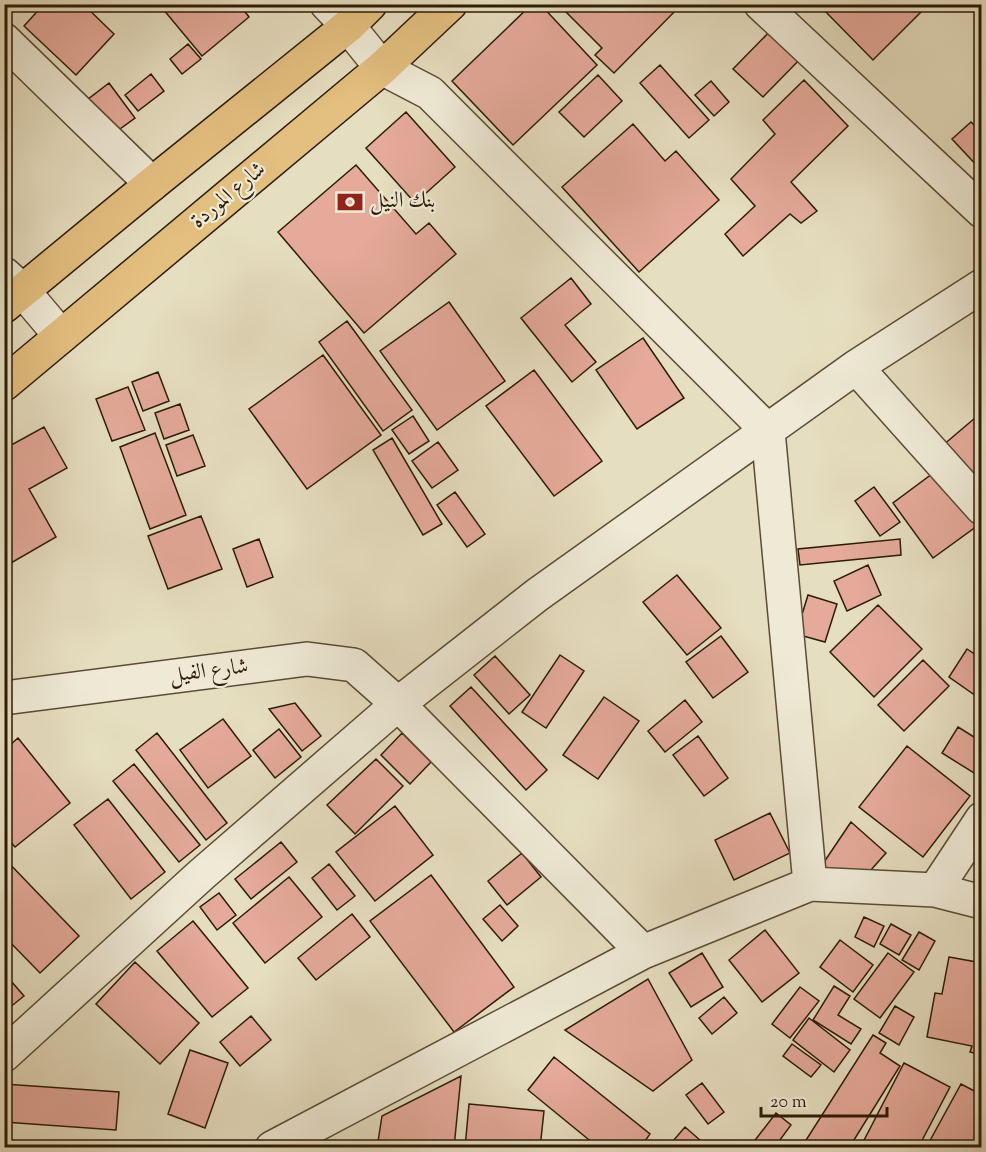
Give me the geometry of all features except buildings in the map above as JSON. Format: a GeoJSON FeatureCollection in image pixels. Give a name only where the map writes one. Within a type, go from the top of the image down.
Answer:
{"type":"FeatureCollection","features":[{"type":"Feature","properties":{"kind":"main road","name":"شارع الموردة"},"geometry":{"type":"LineString","coordinates":[[4,384],[382,68],[450,4]]}},
{"type":"Feature","properties":{"kind":"main road"},"geometry":{"type":"LineString","coordinates":[[11,290],[152,184],[348,12]]}},
{"type":"Feature","properties":{"kind":"street"},"geometry":{"type":"LineString","coordinates":[[760,4],[981,211]]}},
{"type":"Feature","properties":{"kind":"street"},"geometry":{"type":"LineString","coordinates":[[348,12],[382,68],[430,93],[768,431],[810,884]]}},
{"type":"Feature","properties":{"kind":"street"},"geometry":{"type":"LineString","coordinates":[[4,40],[152,184]]}},
{"type":"Feature","properties":{"kind":"street"},"geometry":{"type":"LineString","coordinates":[[4,1055],[201,875],[398,704],[537,595],[856,367],[981,286]]}},
{"type":"Feature","properties":{"kind":"street"},"geometry":{"type":"LineString","coordinates":[[11,290],[61,336]]}},
{"type":"Feature","properties":{"kind":"street"},"geometry":{"type":"LineString","coordinates":[[856,367],[981,508]]}},
{"type":"Feature","properties":{"kind":"street","name":"شارع الفيل"},"geometry":{"type":"LineString","coordinates":[[4,698],[307,659],[354,665],[398,704],[643,952]]}},
{"type":"Feature","properties":{"kind":"street"},"geometry":{"type":"LineString","coordinates":[[935,890],[981,819]]}},
{"type":"Feature","properties":{"kind":"street"},"geometry":{"type":"LineString","coordinates":[[272,1148],[643,952],[810,884],[935,890],[981,902]]}},
{"type":"Feature","properties":{"kind":"place","name":"بنك النيل"},"geometry":{"type":"Point","coordinates":[350,202]}}]}
